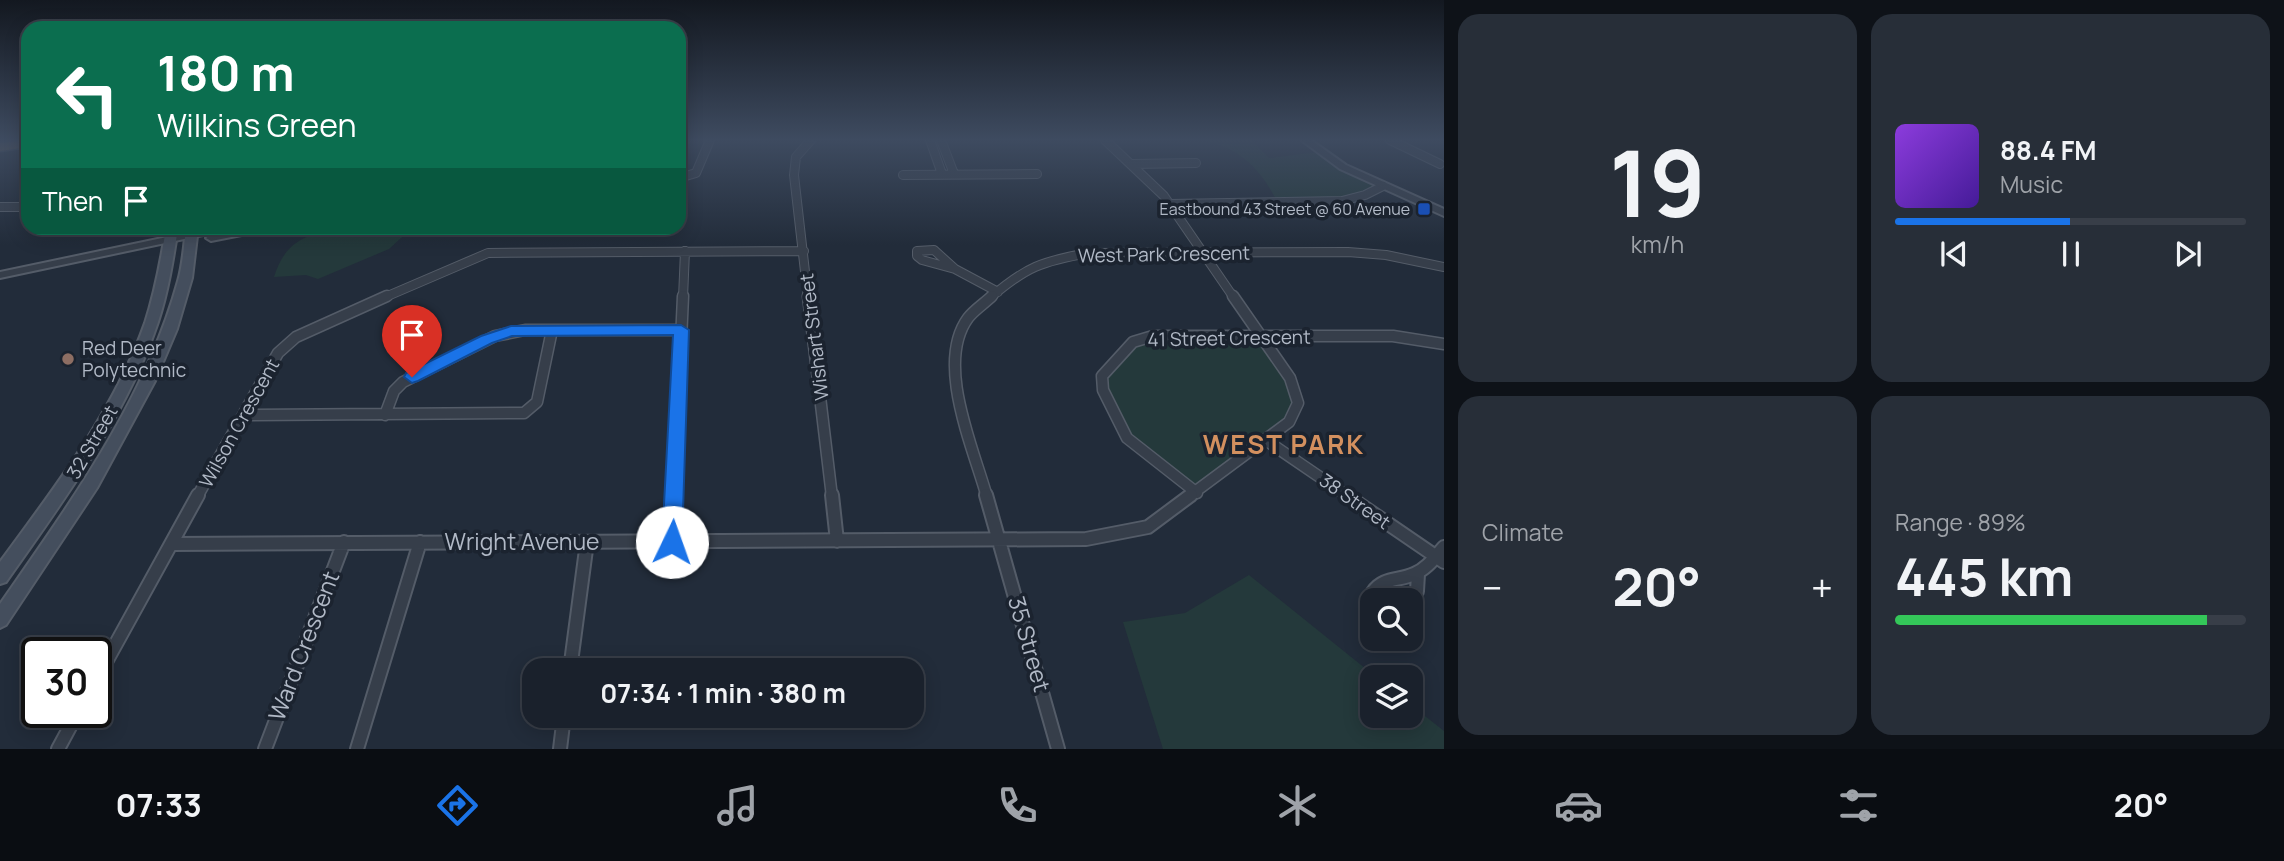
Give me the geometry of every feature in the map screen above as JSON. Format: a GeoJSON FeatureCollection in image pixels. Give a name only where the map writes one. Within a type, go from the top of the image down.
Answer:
{"type":"FeatureCollection","features":[{"type":"Feature","properties":{"kind":"main road","name":"32 Street"},"geometry":{"type":"LineString","coordinates":[[0,620],[77,506],[125,425],[156,361],[174,314],[191,235]]}},
{"type":"Feature","properties":{"kind":"main road","name":"32 Street"},"geometry":{"type":"LineString","coordinates":[[0,576],[90,444],[128,376],[156,304],[171,236]]}},
{"type":"Feature","properties":{"kind":"street","name":"Wishart Street"},"geometry":{"type":"LineString","coordinates":[[794,175],[837,541]]}},
{"type":"Feature","properties":{"kind":"street"},"geometry":{"type":"LineString","coordinates":[[1142,175],[1170,204],[1290,378],[1298,403],[1289,422],[1197,493]]}},
{"type":"Feature","properties":{"kind":"street"},"geometry":{"type":"LineString","coordinates":[[1361,175],[1444,213]]}},
{"type":"Feature","properties":{"kind":"street"},"geometry":{"type":"LineString","coordinates":[[1170,204],[1342,201],[1368,194],[1383,186]]}},
{"type":"Feature","properties":{"kind":"street"},"geometry":{"type":"LineString","coordinates":[[0,206],[21,207]]}},
{"type":"Feature","properties":{"kind":"street"},"geometry":{"type":"LineString","coordinates":[[0,275],[72,259],[117,255],[171,236]]}},
{"type":"Feature","properties":{"kind":"street","name":"Wilson Crescent"},"geometry":{"type":"LineString","coordinates":[[112,651],[275,358],[296,337],[476,256],[509,251],[804,251]]}},
{"type":"Feature","properties":{"kind":"street"},"geometry":{"type":"LineString","coordinates":[[672,542],[685,251]]}},
{"type":"Feature","properties":{"kind":"street","name":"West Park Crescent"},"geometry":{"type":"LineString","coordinates":[[999,540],[955,387],[952,368],[954,346],[964,322],[1030,267],[1072,254],[1360,253],[1444,267]]}},
{"type":"Feature","properties":{"kind":"street"},"geometry":{"type":"LineString","coordinates":[[955,269],[998,292]]}},
{"type":"Feature","properties":{"kind":"street"},"geometry":{"type":"LineString","coordinates":[[385,415],[394,391],[412,377],[503,333],[552,330],[681,330]]}},
{"type":"Feature","properties":{"kind":"street"},"geometry":{"type":"LineString","coordinates":[[243,415],[515,415],[529,411],[537,402],[552,330]]}},
{"type":"Feature","properties":{"kind":"street","name":"41 Street Crescent"},"geometry":{"type":"LineString","coordinates":[[1197,493],[1127,438],[1103,390],[1102,376],[1133,342],[1142,338],[1394,336],[1444,344]]}},
{"type":"Feature","properties":{"kind":"street","name":"38 Street"},"geometry":{"type":"LineString","coordinates":[[1266,441],[1441,555]]}},
{"type":"Feature","properties":{"kind":"street","name":"Wright Avenue"},"geometry":{"type":"LineString","coordinates":[[172,544],[1086,539],[1127,533],[1157,522],[1197,493]]}},
{"type":"Feature","properties":{"kind":"street","name":"35 Street"},"geometry":{"type":"LineString","coordinates":[[999,540],[1058,749]]}},
{"type":"Feature","properties":{"kind":"street","name":"Ward Crescent"},"geometry":{"type":"LineString","coordinates":[[265,749],[344,542]]}},
{"type":"Feature","properties":{"kind":"street"},"geometry":{"type":"LineString","coordinates":[[357,749],[420,542]]}},
{"type":"Feature","properties":{"kind":"street"},"geometry":{"type":"LineString","coordinates":[[572,658],[587,542]]}},
{"type":"Feature","properties":{"kind":"street"},"geometry":{"type":"LineString","coordinates":[[1375,588],[1397,577],[1418,573],[1441,555]]}},
{"type":"Feature","properties":{"kind":"street"},"geometry":{"type":"LineString","coordinates":[[1417,588],[1418,573]]}},
{"type":"Feature","properties":{"kind":"street"},"geometry":{"type":"LineString","coordinates":[[58,749],[69,728]]}},
{"type":"Feature","properties":{"kind":"street"},"geometry":{"type":"LineString","coordinates":[[559,749],[562,728]]}},
{"type":"Feature","properties":{"kind":"green space"},"geometry":{"type":"Polygon","coordinates":[[[1260,175],[1362,175],[1383,186],[1365,195],[1278,203],[1260,175]]]}},
{"type":"Feature","properties":{"kind":"green space"},"geometry":{"type":"Polygon","coordinates":[[[314,235],[404,235],[389,249],[318,279],[306,275],[274,277],[286,252],[303,239],[314,235]]]}},
{"type":"Feature","properties":{"kind":"green space"},"geometry":{"type":"Polygon","coordinates":[[[1261,336],[1290,378],[1296,411],[1197,493],[1124,433],[1103,390],[1105,372],[1133,342],[1261,336]]]}},
{"type":"Feature","properties":{"kind":"green space"},"geometry":{"type":"Polygon","coordinates":[[[1249,575],[1361,665],[1360,728],[1423,728],[1423,714],[1444,731],[1444,749],[1163,749],[1123,622],[1185,613],[1249,575]]]}},
{"type":"Feature","properties":{"kind":"place","name":"Eastbound 43 Street @ 60 Avenue"},"geometry":{"type":"Point","coordinates":[1424,209]}},
{"type":"Feature","properties":{"kind":"place","name":"Red Deer Polytechnic"},"geometry":{"type":"Point","coordinates":[68,359]}},
{"type":"Feature","properties":{"kind":"district","name":"WEST PARK"},"geometry":{"type":"Point","coordinates":[1284,445]}},
{"type":"Feature","properties":{"kind":"route"},"geometry":{"type":"LineString","coordinates":[[412,377],[486,340],[511,331],[681,330],[672,542]]}}]}
